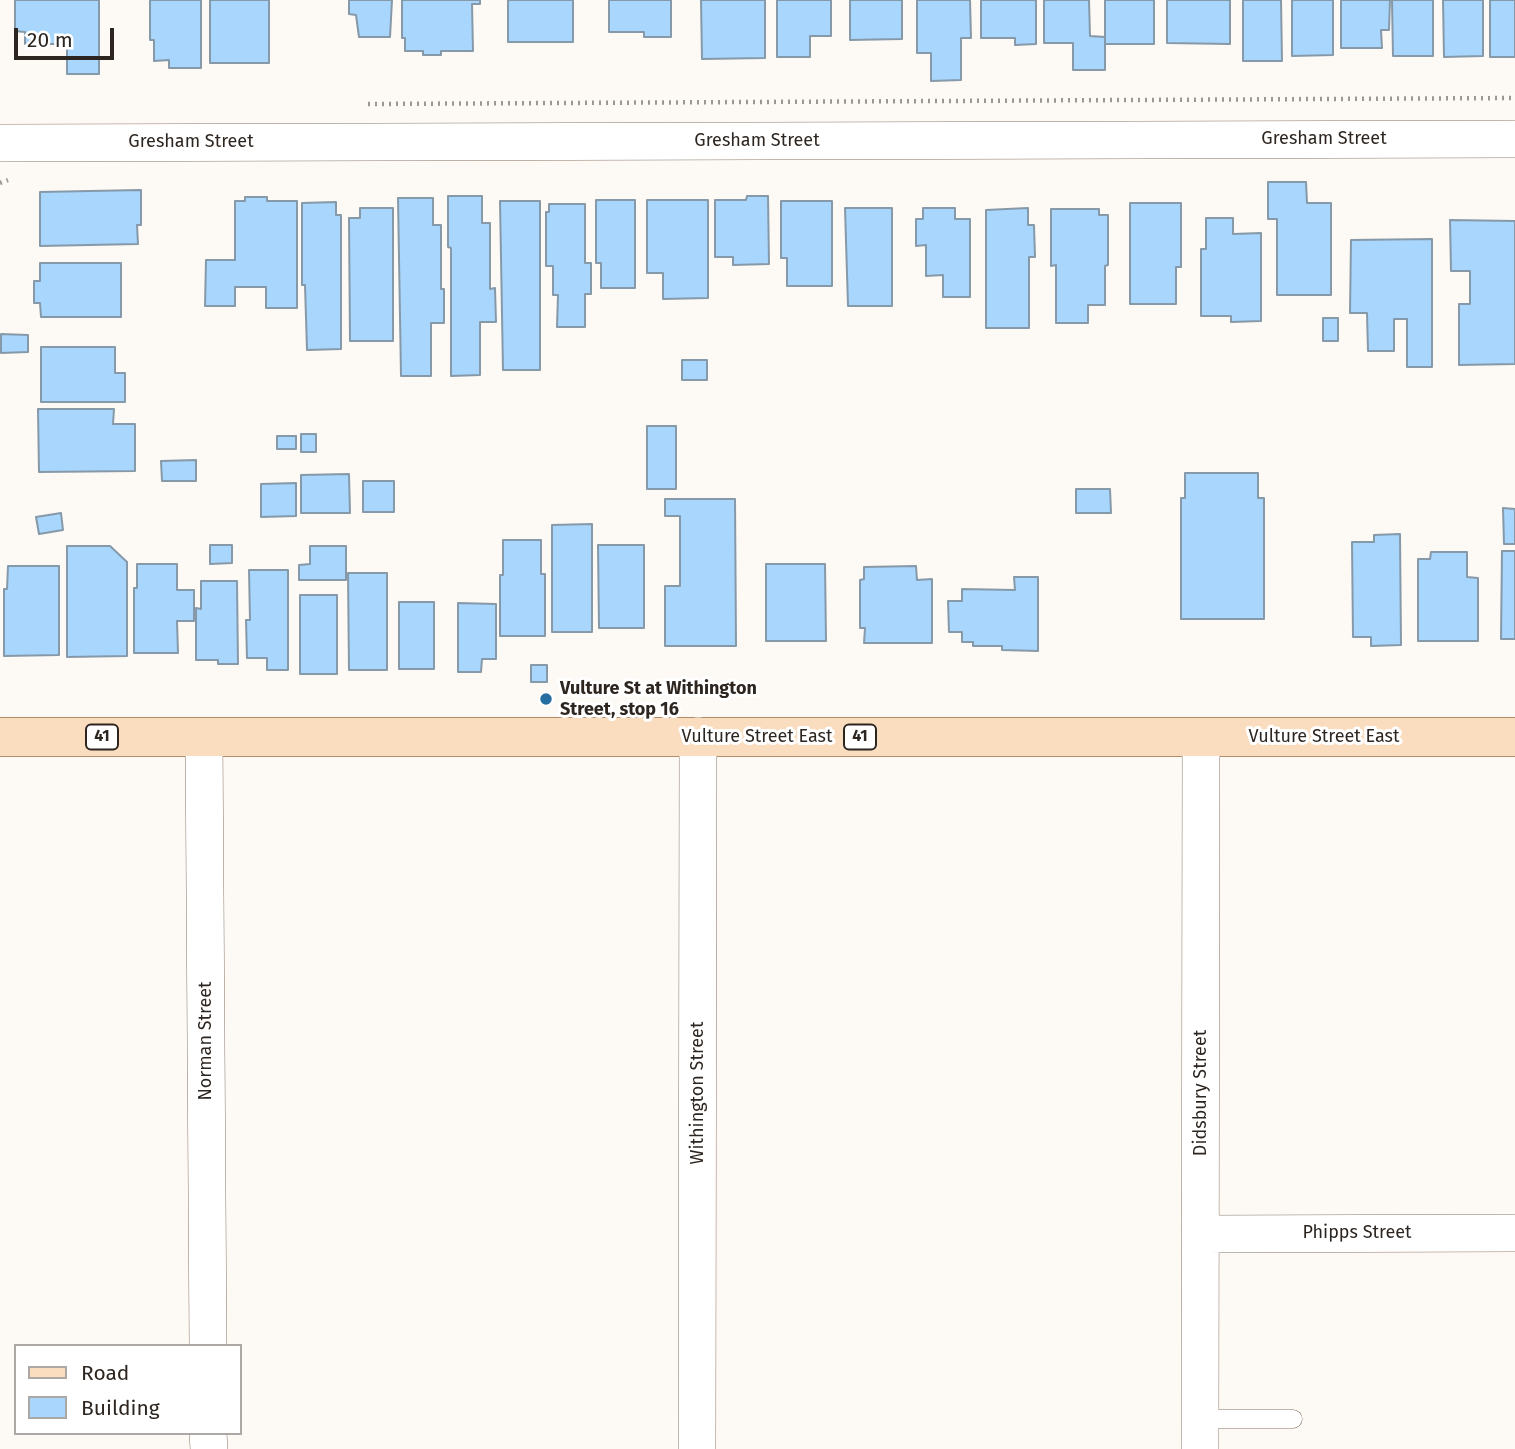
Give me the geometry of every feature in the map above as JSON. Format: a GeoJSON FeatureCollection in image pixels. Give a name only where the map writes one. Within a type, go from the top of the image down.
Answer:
{"type":"FeatureCollection","features":[{"type":"Feature","properties":{"kind":"main road","name":"Vulture Street East"},"geometry":{"type":"LineString","coordinates":[[0,737],[1515,737]]}},
{"type":"Feature","properties":{"kind":"street","name":"Gresham Street"},"geometry":{"type":"LineString","coordinates":[[0,143],[1515,139]]}},
{"type":"Feature","properties":{"kind":"street","name":"Withington Street"},"geometry":{"type":"LineString","coordinates":[[697,1449],[698,736]]}},
{"type":"Feature","properties":{"kind":"street","name":"Norman Street"},"geometry":{"type":"LineString","coordinates":[[204,737],[208,1344]]}},
{"type":"Feature","properties":{"kind":"street","name":"Didsbury Street"},"geometry":{"type":"LineString","coordinates":[[1200,1434],[1201,737]]}},
{"type":"Feature","properties":{"kind":"street","name":"Phipps Street"},"geometry":{"type":"LineString","coordinates":[[1200,1234],[1515,1233]]}},
{"type":"Feature","properties":{"kind":"lane"},"geometry":{"type":"LineString","coordinates":[[1200,1434],[1293,1419]]}},
{"type":"Feature","properties":{"kind":"path"},"geometry":{"type":"LineString","coordinates":[[356,104],[1515,98]]}},
{"type":"Feature","properties":{"kind":"path"},"geometry":{"type":"LineString","coordinates":[[0,183],[8,180]]}},
{"type":"Feature","properties":{"kind":"building"},"geometry":{"type":"Polygon","coordinates":[[[15,0],[99,0],[99,74],[67,74],[67,44],[25,44],[25,32],[15,31],[15,0]]]}},
{"type":"Feature","properties":{"kind":"building"},"geometry":{"type":"Polygon","coordinates":[[[150,0],[201,0],[201,68],[169,68],[169,60],[154,61],[154,40],[150,40],[150,0]]]}},
{"type":"Feature","properties":{"kind":"building"},"geometry":{"type":"Polygon","coordinates":[[[210,0],[269,0],[269,63],[210,63],[210,0]]]}},
{"type":"Feature","properties":{"kind":"building"},"geometry":{"type":"Polygon","coordinates":[[[349,0],[392,0],[390,37],[359,37],[356,15],[349,14],[349,0]]]}},
{"type":"Feature","properties":{"kind":"building"},"geometry":{"type":"Polygon","coordinates":[[[402,0],[480,0],[480,4],[472,4],[473,51],[441,51],[441,55],[423,55],[423,51],[405,51],[405,38],[402,38],[402,0]]]}},
{"type":"Feature","properties":{"kind":"building"},"geometry":{"type":"Polygon","coordinates":[[[508,0],[573,0],[573,42],[508,42],[508,0]]]}},
{"type":"Feature","properties":{"kind":"building"},"geometry":{"type":"Polygon","coordinates":[[[609,0],[671,0],[671,37],[644,37],[644,32],[609,32],[609,0]]]}},
{"type":"Feature","properties":{"kind":"building"},"geometry":{"type":"Polygon","coordinates":[[[701,0],[765,0],[765,58],[702,59],[701,0]]]}},
{"type":"Feature","properties":{"kind":"building"},"geometry":{"type":"Polygon","coordinates":[[[777,0],[831,0],[831,36],[810,36],[810,57],[777,57],[777,0]]]}},
{"type":"Feature","properties":{"kind":"building"},"geometry":{"type":"Polygon","coordinates":[[[850,0],[902,0],[902,39],[850,40],[850,0]]]}},
{"type":"Feature","properties":{"kind":"building"},"geometry":{"type":"Polygon","coordinates":[[[917,0],[970,0],[971,38],[961,38],[961,80],[931,81],[931,53],[917,53],[917,0]]]}},
{"type":"Feature","properties":{"kind":"building"},"geometry":{"type":"Polygon","coordinates":[[[981,0],[1036,0],[1036,44],[1015,45],[1015,38],[981,38],[981,0]]]}},
{"type":"Feature","properties":{"kind":"building"},"geometry":{"type":"Polygon","coordinates":[[[1044,0],[1089,0],[1090,36],[1105,37],[1105,70],[1073,70],[1073,43],[1044,43],[1044,0]]]}},
{"type":"Feature","properties":{"kind":"building"},"geometry":{"type":"Polygon","coordinates":[[[1105,0],[1154,0],[1154,44],[1105,44],[1105,0]]]}},
{"type":"Feature","properties":{"kind":"building"},"geometry":{"type":"Polygon","coordinates":[[[1167,0],[1230,0],[1230,44],[1167,43],[1167,0]]]}},
{"type":"Feature","properties":{"kind":"building"},"geometry":{"type":"Polygon","coordinates":[[[1243,0],[1281,0],[1282,61],[1243,61],[1243,0]]]}},
{"type":"Feature","properties":{"kind":"building"},"geometry":{"type":"Polygon","coordinates":[[[1292,0],[1333,0],[1333,55],[1292,56],[1292,0]]]}},
{"type":"Feature","properties":{"kind":"building"},"geometry":{"type":"Polygon","coordinates":[[[1341,0],[1390,0],[1389,30],[1381,30],[1382,48],[1341,48],[1341,0]]]}},
{"type":"Feature","properties":{"kind":"building"},"geometry":{"type":"Polygon","coordinates":[[[1392,0],[1433,0],[1433,56],[1393,56],[1392,0]]]}},
{"type":"Feature","properties":{"kind":"building"},"geometry":{"type":"Polygon","coordinates":[[[1443,0],[1483,0],[1483,56],[1444,57],[1443,0]]]}},
{"type":"Feature","properties":{"kind":"building"},"geometry":{"type":"Polygon","coordinates":[[[1490,0],[1515,0],[1515,57],[1490,57],[1490,0]]]}},
{"type":"Feature","properties":{"kind":"building"},"geometry":{"type":"Polygon","coordinates":[[[1268,182],[1306,182],[1307,203],[1331,203],[1331,295],[1277,295],[1277,219],[1268,219],[1268,182]]]}},
{"type":"Feature","properties":{"kind":"building"},"geometry":{"type":"Polygon","coordinates":[[[141,190],[138,244],[40,246],[40,192],[141,190]]]}},
{"type":"Feature","properties":{"kind":"building"},"geometry":{"type":"Polygon","coordinates":[[[448,196],[482,196],[482,223],[490,223],[490,289],[495,288],[496,322],[480,322],[480,375],[451,376],[451,248],[448,247],[448,196]]]}},
{"type":"Feature","properties":{"kind":"building"},"geometry":{"type":"Polygon","coordinates":[[[747,196],[768,196],[769,264],[733,265],[733,257],[715,257],[715,200],[746,200],[747,196]]]}},
{"type":"Feature","properties":{"kind":"building"},"geometry":{"type":"Polygon","coordinates":[[[245,197],[267,197],[267,201],[297,201],[297,308],[266,308],[266,287],[235,287],[235,306],[205,306],[206,260],[235,260],[235,201],[245,201],[245,197]]]}},
{"type":"Feature","properties":{"kind":"building"},"geometry":{"type":"Polygon","coordinates":[[[398,198],[433,198],[433,225],[441,225],[444,323],[431,323],[431,376],[401,376],[398,198]]]}},
{"type":"Feature","properties":{"kind":"building"},"geometry":{"type":"Polygon","coordinates":[[[596,200],[635,200],[635,288],[601,288],[601,263],[596,263],[596,200]]]}},
{"type":"Feature","properties":{"kind":"building"},"geometry":{"type":"Polygon","coordinates":[[[647,200],[708,200],[708,298],[663,299],[663,273],[647,273],[647,200]]]}},
{"type":"Feature","properties":{"kind":"building"},"geometry":{"type":"Polygon","coordinates":[[[500,201],[540,201],[540,370],[503,370],[500,201]]]}},
{"type":"Feature","properties":{"kind":"building"},"geometry":{"type":"Polygon","coordinates":[[[781,201],[832,201],[832,286],[787,286],[787,258],[781,258],[781,201]]]}},
{"type":"Feature","properties":{"kind":"building"},"geometry":{"type":"Polygon","coordinates":[[[336,202],[336,215],[341,215],[341,349],[307,350],[305,285],[302,285],[302,203],[336,202]]]}},
{"type":"Feature","properties":{"kind":"building"},"geometry":{"type":"Polygon","coordinates":[[[1130,203],[1181,203],[1181,267],[1176,267],[1176,304],[1130,304],[1130,203]]]}},
{"type":"Feature","properties":{"kind":"building"},"geometry":{"type":"Polygon","coordinates":[[[549,204],[585,204],[585,263],[591,263],[591,294],[585,294],[585,327],[557,327],[558,295],[553,295],[553,266],[546,266],[546,212],[549,212],[549,204]]]}},
{"type":"Feature","properties":{"kind":"building"},"geometry":{"type":"Polygon","coordinates":[[[360,208],[393,208],[393,341],[350,341],[349,218],[360,218],[360,208]]]}},
{"type":"Feature","properties":{"kind":"building"},"geometry":{"type":"Polygon","coordinates":[[[845,208],[892,208],[892,306],[848,306],[845,208]]]}},
{"type":"Feature","properties":{"kind":"building"},"geometry":{"type":"Polygon","coordinates":[[[923,208],[955,208],[955,219],[970,219],[970,297],[943,297],[943,275],[926,276],[926,245],[916,246],[916,219],[923,219],[923,208]]]}},
{"type":"Feature","properties":{"kind":"building"},"geometry":{"type":"Polygon","coordinates":[[[1028,208],[1028,225],[1034,225],[1035,257],[1029,257],[1029,328],[986,328],[986,210],[1028,208]]]}},
{"type":"Feature","properties":{"kind":"building"},"geometry":{"type":"Polygon","coordinates":[[[1051,209],[1099,209],[1099,215],[1108,215],[1105,305],[1088,305],[1088,323],[1056,323],[1056,265],[1051,266],[1051,209]]]}},
{"type":"Feature","properties":{"kind":"building"},"geometry":{"type":"Polygon","coordinates":[[[1206,218],[1233,218],[1233,234],[1261,233],[1261,321],[1231,322],[1231,316],[1201,316],[1201,249],[1206,249],[1206,218]]]}},
{"type":"Feature","properties":{"kind":"building"},"geometry":{"type":"Polygon","coordinates":[[[1450,220],[1515,221],[1515,364],[1459,365],[1459,304],[1470,304],[1470,271],[1451,271],[1450,220]]]}},
{"type":"Feature","properties":{"kind":"building"},"geometry":{"type":"Polygon","coordinates":[[[1432,239],[1432,367],[1407,367],[1407,319],[1394,319],[1394,351],[1368,351],[1367,313],[1350,313],[1351,240],[1432,239]]]}},
{"type":"Feature","properties":{"kind":"building"},"geometry":{"type":"Polygon","coordinates":[[[40,263],[121,263],[121,317],[41,317],[40,303],[34,303],[34,281],[40,281],[40,263]]]}},
{"type":"Feature","properties":{"kind":"building"},"geometry":{"type":"Polygon","coordinates":[[[1323,318],[1338,318],[1338,341],[1323,341],[1323,318]]]}},
{"type":"Feature","properties":{"kind":"building"},"geometry":{"type":"Polygon","coordinates":[[[1,334],[28,335],[28,352],[1,353],[1,334]]]}},
{"type":"Feature","properties":{"kind":"building"},"geometry":{"type":"Polygon","coordinates":[[[41,347],[115,347],[115,373],[125,373],[125,402],[41,402],[41,347]]]}},
{"type":"Feature","properties":{"kind":"building"},"geometry":{"type":"Polygon","coordinates":[[[682,360],[707,360],[707,380],[682,380],[682,360]]]}},
{"type":"Feature","properties":{"kind":"building"},"geometry":{"type":"Polygon","coordinates":[[[38,409],[114,409],[113,424],[135,424],[135,471],[39,472],[38,409]]]}},
{"type":"Feature","properties":{"kind":"building"},"geometry":{"type":"Polygon","coordinates":[[[647,426],[676,426],[676,489],[647,489],[647,426]]]}},
{"type":"Feature","properties":{"kind":"building"},"geometry":{"type":"Polygon","coordinates":[[[301,434],[316,434],[316,452],[301,452],[301,434]]]}},
{"type":"Feature","properties":{"kind":"building"},"geometry":{"type":"Polygon","coordinates":[[[277,436],[296,436],[296,449],[277,449],[277,436]]]}},
{"type":"Feature","properties":{"kind":"building"},"geometry":{"type":"Polygon","coordinates":[[[196,460],[196,481],[162,481],[161,461],[196,460]]]}},
{"type":"Feature","properties":{"kind":"building"},"geometry":{"type":"Polygon","coordinates":[[[1185,473],[1258,473],[1258,498],[1264,498],[1264,619],[1181,619],[1181,498],[1185,498],[1185,473]]]}},
{"type":"Feature","properties":{"kind":"building"},"geometry":{"type":"Polygon","coordinates":[[[349,474],[350,513],[301,513],[301,475],[349,474]]]}},
{"type":"Feature","properties":{"kind":"building"},"geometry":{"type":"Polygon","coordinates":[[[363,481],[394,481],[394,512],[363,512],[363,481]]]}},
{"type":"Feature","properties":{"kind":"building"},"geometry":{"type":"Polygon","coordinates":[[[296,483],[296,516],[261,517],[261,484],[296,483]]]}},
{"type":"Feature","properties":{"kind":"building"},"geometry":{"type":"Polygon","coordinates":[[[1076,489],[1110,489],[1111,513],[1076,513],[1076,489]]]}},
{"type":"Feature","properties":{"kind":"building"},"geometry":{"type":"Polygon","coordinates":[[[665,499],[735,499],[736,646],[665,646],[665,586],[680,586],[680,516],[665,516],[665,499]]]}},
{"type":"Feature","properties":{"kind":"building"},"geometry":{"type":"Polygon","coordinates":[[[1503,508],[1515,509],[1515,544],[1504,544],[1503,508]]]}},
{"type":"Feature","properties":{"kind":"building"},"geometry":{"type":"Polygon","coordinates":[[[61,513],[63,530],[39,534],[36,517],[61,513]]]}},
{"type":"Feature","properties":{"kind":"building"},"geometry":{"type":"Polygon","coordinates":[[[592,524],[592,632],[552,632],[552,525],[592,524]]]}},
{"type":"Feature","properties":{"kind":"building"},"geometry":{"type":"Polygon","coordinates":[[[1400,534],[1401,645],[1371,646],[1371,637],[1353,637],[1352,542],[1374,542],[1374,535],[1400,534]]]}},
{"type":"Feature","properties":{"kind":"building"},"geometry":{"type":"Polygon","coordinates":[[[503,540],[541,540],[541,574],[545,574],[545,636],[500,636],[503,540]]]}},
{"type":"Feature","properties":{"kind":"building"},"geometry":{"type":"Polygon","coordinates":[[[210,545],[232,545],[232,563],[210,564],[210,545]]]}},
{"type":"Feature","properties":{"kind":"building"},"geometry":{"type":"Polygon","coordinates":[[[598,545],[644,545],[644,628],[599,628],[598,545]]]}},
{"type":"Feature","properties":{"kind":"building"},"geometry":{"type":"Polygon","coordinates":[[[67,546],[110,546],[127,562],[127,656],[67,657],[67,546]]]}},
{"type":"Feature","properties":{"kind":"building"},"geometry":{"type":"Polygon","coordinates":[[[310,546],[346,546],[346,580],[299,580],[299,565],[310,564],[310,546]]]}},
{"type":"Feature","properties":{"kind":"building"},"geometry":{"type":"Polygon","coordinates":[[[1502,551],[1515,551],[1515,639],[1501,639],[1502,551]]]}},
{"type":"Feature","properties":{"kind":"building"},"geometry":{"type":"Polygon","coordinates":[[[1431,552],[1467,552],[1467,577],[1478,578],[1478,641],[1418,641],[1418,559],[1430,559],[1431,552]]]}},
{"type":"Feature","properties":{"kind":"building"},"geometry":{"type":"Polygon","coordinates":[[[137,564],[177,564],[177,590],[194,590],[194,621],[177,621],[178,653],[134,653],[134,588],[137,588],[137,564]]]}},
{"type":"Feature","properties":{"kind":"building"},"geometry":{"type":"Polygon","coordinates":[[[766,564],[825,564],[826,641],[766,641],[766,564]]]}},
{"type":"Feature","properties":{"kind":"building"},"geometry":{"type":"Polygon","coordinates":[[[8,566],[59,566],[59,655],[4,656],[4,589],[7,589],[8,566]]]}},
{"type":"Feature","properties":{"kind":"building"},"geometry":{"type":"Polygon","coordinates":[[[916,566],[917,580],[932,579],[932,643],[864,643],[865,628],[860,628],[860,580],[864,579],[864,567],[916,566]]]}},
{"type":"Feature","properties":{"kind":"building"},"geometry":{"type":"Polygon","coordinates":[[[249,570],[288,570],[288,670],[267,670],[267,658],[247,658],[246,620],[250,620],[249,570]]]}},
{"type":"Feature","properties":{"kind":"building"},"geometry":{"type":"Polygon","coordinates":[[[348,573],[387,573],[387,670],[349,670],[348,573]]]}},
{"type":"Feature","properties":{"kind":"building"},"geometry":{"type":"Polygon","coordinates":[[[1014,577],[1038,577],[1038,651],[1002,650],[1002,646],[973,646],[973,642],[962,642],[962,632],[949,632],[948,601],[962,601],[962,589],[1015,590],[1014,577]]]}},
{"type":"Feature","properties":{"kind":"building"},"geometry":{"type":"Polygon","coordinates":[[[201,581],[237,581],[238,664],[196,660],[196,608],[201,609],[201,581]]]}},
{"type":"Feature","properties":{"kind":"building"},"geometry":{"type":"Polygon","coordinates":[[[300,595],[337,595],[337,674],[300,674],[300,595]]]}},
{"type":"Feature","properties":{"kind":"building"},"geometry":{"type":"Polygon","coordinates":[[[399,602],[434,602],[434,669],[399,669],[399,602]]]}},
{"type":"Feature","properties":{"kind":"building"},"geometry":{"type":"Polygon","coordinates":[[[458,603],[496,604],[496,659],[482,659],[481,672],[458,672],[458,603]]]}},
{"type":"Feature","properties":{"kind":"building"},"geometry":{"type":"Polygon","coordinates":[[[531,665],[547,665],[547,682],[531,682],[531,665]]]}},
{"type":"Feature","properties":{"kind":"place","name":"Vulture St at Withington Street, stop 16"},"geometry":{"type":"Point","coordinates":[546,699]}}]}
